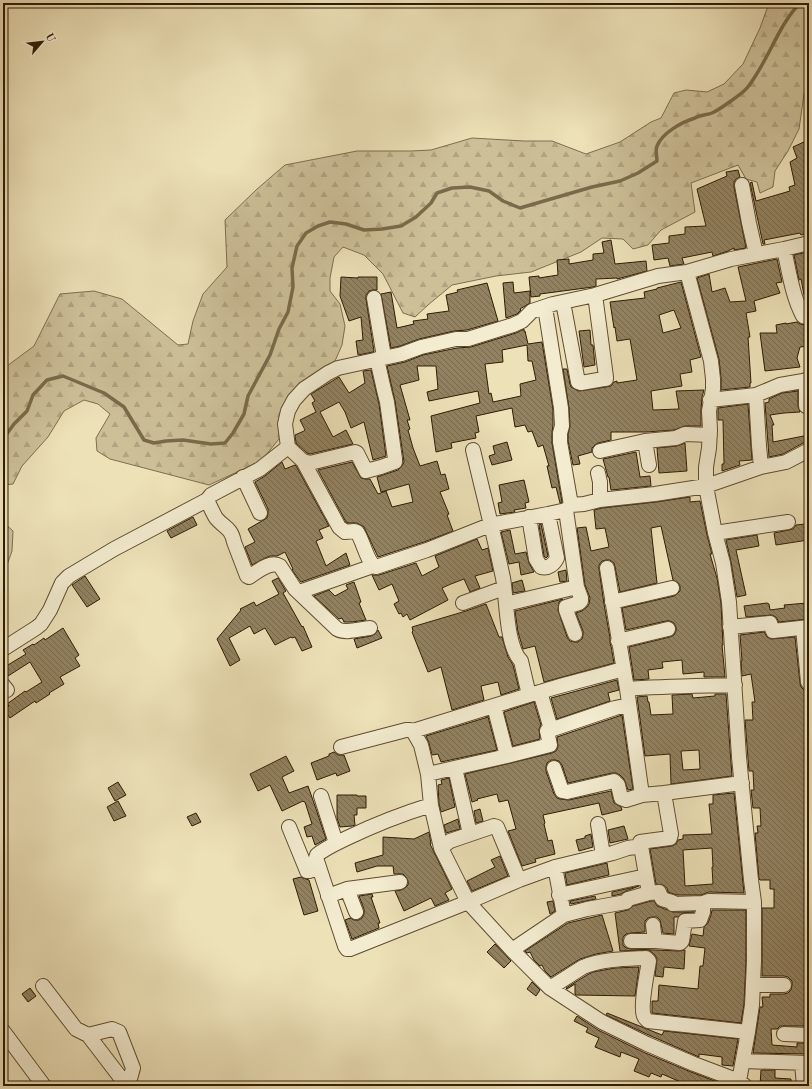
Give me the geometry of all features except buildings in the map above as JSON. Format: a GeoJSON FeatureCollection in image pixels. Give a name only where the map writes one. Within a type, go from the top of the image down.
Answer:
{"type":"FeatureCollection","features":[{"type":"Feature","properties":{"kind":"street"},"geometry":{"type":"LineString","coordinates":[[742,185],[748,223],[756,254]]}},
{"type":"Feature","properties":{"kind":"street"},"geometry":{"type":"LineString","coordinates":[[373,566],[370,563],[357,532],[345,532],[339,527],[303,461],[288,447],[285,424],[288,411],[294,400],[304,389],[328,372],[338,368],[456,339],[468,339],[500,330],[522,321],[532,311],[545,307],[596,295],[658,276],[687,272],[731,259],[809,243]]}},
{"type":"Feature","properties":{"kind":"street"},"geometry":{"type":"LineString","coordinates":[[784,249],[793,290],[799,307],[803,316],[809,318]]}},
{"type":"Feature","properties":{"kind":"street"},"geometry":{"type":"LineString","coordinates":[[413,731],[421,745],[428,774],[431,805],[441,848],[468,902],[512,950],[550,988],[602,1022],[640,1041],[742,1083],[743,1061],[753,985],[755,930],[754,902],[750,880],[739,757],[729,602],[723,563],[715,533],[706,486],[706,467],[710,435],[709,411],[713,389],[713,379],[711,361],[687,272]]}},
{"type":"Feature","properties":{"kind":"street"},"geometry":{"type":"LineString","coordinates":[[563,302],[578,382],[581,383],[604,380],[606,377],[596,295]]}},
{"type":"Feature","properties":{"kind":"street"},"geometry":{"type":"LineString","coordinates":[[303,461],[310,463],[355,452],[357,453],[366,471],[381,468],[395,462],[384,390],[374,298]]}},
{"type":"Feature","properties":{"kind":"street"},"geometry":{"type":"LineString","coordinates":[[545,307],[561,408],[562,426],[560,442],[577,587],[582,598],[579,604],[566,607],[575,634]]}},
{"type":"Feature","properties":{"kind":"street"},"geometry":{"type":"LineString","coordinates":[[710,400],[756,395],[777,386],[808,380],[806,406]]}},
{"type":"Feature","properties":{"kind":"street"},"geometry":{"type":"LineString","coordinates":[[756,395],[761,467]]}},
{"type":"Feature","properties":{"kind":"street"},"geometry":{"type":"LineString","coordinates":[[600,450],[645,440],[676,438],[685,434],[710,435]]}},
{"type":"Feature","properties":{"kind":"street"},"geometry":{"type":"LineString","coordinates":[[645,440],[649,465]]}},
{"type":"Feature","properties":{"kind":"street"},"geometry":{"type":"LineString","coordinates":[[3,649],[41,624],[50,610],[62,582],[69,576],[114,549],[207,500],[211,495],[260,469],[288,447]]}},
{"type":"Feature","properties":{"kind":"street"},"geometry":{"type":"LineString","coordinates":[[473,450],[504,588],[507,620],[514,650],[521,661],[551,730]]}},
{"type":"Feature","properties":{"kind":"street"},"geometry":{"type":"LineString","coordinates":[[299,592],[373,566],[379,566],[427,550],[490,525],[548,514],[600,500],[655,494],[706,486],[761,467],[786,462],[809,450]]}},
{"type":"Feature","properties":{"kind":"street"},"geometry":{"type":"LineString","coordinates":[[598,473],[600,482],[600,500]]}},
{"type":"Feature","properties":{"kind":"street"},"geometry":{"type":"LineString","coordinates":[[243,477],[260,513]]}},
{"type":"Feature","properties":{"kind":"street"},"geometry":{"type":"LineString","coordinates":[[207,500],[216,518],[233,536],[247,576],[249,577],[272,564],[277,564],[280,566],[295,589],[337,629],[341,631],[352,631],[370,628]]}},
{"type":"Feature","properties":{"kind":"street"},"geometry":{"type":"LineString","coordinates":[[530,517],[536,559],[541,567],[551,566],[557,558],[548,514]]}},
{"type":"Feature","properties":{"kind":"street"},"geometry":{"type":"LineString","coordinates":[[715,533],[788,522]]}},
{"type":"Feature","properties":{"kind":"street"},"geometry":{"type":"LineString","coordinates":[[607,568],[627,689],[642,795]]}},
{"type":"Feature","properties":{"kind":"street"},"geometry":{"type":"LineString","coordinates":[[506,604],[577,587]]}},
{"type":"Feature","properties":{"kind":"street"},"geometry":{"type":"LineString","coordinates":[[463,603],[504,588]]}},
{"type":"Feature","properties":{"kind":"street"},"geometry":{"type":"LineString","coordinates":[[612,602],[672,588]]}},
{"type":"Feature","properties":{"kind":"street"},"geometry":{"type":"LineString","coordinates":[[730,627],[770,623],[773,631],[806,627],[808,682]]}},
{"type":"Feature","properties":{"kind":"street"},"geometry":{"type":"LineString","coordinates":[[618,641],[668,629]]}},
{"type":"Feature","properties":{"kind":"street"},"geometry":{"type":"LineString","coordinates":[[342,747],[406,730],[413,731],[561,685],[623,669]]}},
{"type":"Feature","properties":{"kind":"street"},"geometry":{"type":"LineString","coordinates":[[627,689],[735,685]]}},
{"type":"Feature","properties":{"kind":"street"},"geometry":{"type":"LineString","coordinates":[[428,774],[550,745],[546,731],[615,708],[629,705]]}},
{"type":"Feature","properties":{"kind":"street"},"geometry":{"type":"LineString","coordinates":[[494,706],[508,756]]}},
{"type":"Feature","properties":{"kind":"street"},"geometry":{"type":"LineString","coordinates":[[455,768],[470,834]]}},
{"type":"Feature","properties":{"kind":"street"},"geometry":{"type":"LineString","coordinates":[[554,768],[562,791],[564,792],[614,781],[618,785],[621,798],[623,800],[642,795],[742,783]]}},
{"type":"Feature","properties":{"kind":"street"},"geometry":{"type":"LineString","coordinates":[[649,893],[640,842],[670,838],[671,836],[664,793]]}},
{"type":"Feature","properties":{"kind":"street"},"geometry":{"type":"LineString","coordinates":[[321,796],[336,843]]}},
{"type":"Feature","properties":{"kind":"street"},"geometry":{"type":"LineString","coordinates":[[431,805],[401,814],[373,825],[336,843],[317,855],[316,858],[328,896],[345,946],[348,949],[555,866],[641,846]]}},
{"type":"Feature","properties":{"kind":"street"},"geometry":{"type":"LineString","coordinates":[[598,824],[603,855]]}},
{"type":"Feature","properties":{"kind":"street"},"geometry":{"type":"LineString","coordinates":[[441,848],[450,841],[494,826],[497,827],[519,880]]}},
{"type":"Feature","properties":{"kind":"street"},"geometry":{"type":"LineString","coordinates":[[289,827],[307,871],[309,872],[319,868]]}},
{"type":"Feature","properties":{"kind":"street"},"geometry":{"type":"LineString","coordinates":[[555,866],[564,915]]}},
{"type":"Feature","properties":{"kind":"street"},"geometry":{"type":"LineString","coordinates":[[559,894],[646,876]]}},
{"type":"Feature","properties":{"kind":"street"},"geometry":{"type":"LineString","coordinates":[[328,896],[347,889],[400,882]]}},
{"type":"Feature","properties":{"kind":"street"},"geometry":{"type":"LineString","coordinates":[[347,889],[356,912]]}},
{"type":"Feature","properties":{"kind":"street"},"geometry":{"type":"LineString","coordinates":[[512,950],[564,915],[626,902],[628,899],[649,893],[659,892],[662,900],[672,902],[673,904],[754,902]]}},
{"type":"Feature","properties":{"kind":"street"},"geometry":{"type":"LineString","coordinates":[[631,941],[680,943],[682,941],[685,921],[700,920],[703,912],[703,903]]}},
{"type":"Feature","properties":{"kind":"street"},"geometry":{"type":"LineString","coordinates":[[653,925],[655,941]]}},
{"type":"Feature","properties":{"kind":"street"},"geometry":{"type":"LineString","coordinates":[[550,988],[588,965],[612,960],[646,958],[649,961],[642,1007],[643,1016],[648,1021],[748,1032]]}},
{"type":"Feature","properties":{"kind":"street"},"geometry":{"type":"LineString","coordinates":[[753,985],[784,985]]}},
{"type":"Feature","properties":{"kind":"street"},"geometry":{"type":"LineString","coordinates":[[43,986],[76,1029],[88,1035],[127,1086]]}},
{"type":"Feature","properties":{"kind":"street"},"geometry":{"type":"LineString","coordinates":[[88,1035],[112,1029],[119,1032],[133,1068],[127,1086]]}},
{"type":"Feature","properties":{"kind":"street"},"geometry":{"type":"LineString","coordinates":[[784,1034],[809,1035]]}},
{"type":"Feature","properties":{"kind":"street"},"geometry":{"type":"LineString","coordinates":[[6,1040],[44,1086]]}},
{"type":"Feature","properties":{"kind":"street"},"geometry":{"type":"LineString","coordinates":[[743,1061],[805,1063],[804,1086]]}},
{"type":"Feature","properties":{"kind":"green space"},"geometry":{"type":"Polygon","coordinates":[[[770,3],[809,3],[809,83],[804,94],[799,129],[788,151],[775,171],[773,187],[760,193],[757,182],[746,179],[738,165],[691,183],[695,212],[661,230],[648,245],[633,249],[623,239],[602,238],[581,252],[531,272],[496,276],[452,285],[415,317],[403,313],[383,274],[364,255],[343,247],[334,257],[330,278],[330,291],[340,304],[345,326],[342,345],[335,361],[297,388],[282,415],[279,439],[261,461],[209,485],[110,459],[97,451],[96,438],[110,414],[98,404],[84,400],[64,411],[48,437],[22,466],[13,484],[3,485],[3,369],[34,346],[60,294],[94,291],[122,299],[178,345],[188,344],[193,321],[203,294],[227,267],[225,220],[285,165],[357,151],[431,150],[472,138],[552,141],[586,154],[620,142],[651,122],[661,118],[674,93],[686,90],[707,92],[724,84],[743,64],[770,3]]]}},
{"type":"Feature","properties":{"kind":"green space"},"geometry":{"type":"Polygon","coordinates":[[[3,522],[13,531],[12,551],[3,576],[3,522]]]}},
{"type":"Feature","properties":{"kind":"waterway"},"geometry":{"type":"LineString","coordinates":[[3,439],[14,424],[27,411],[33,395],[47,380],[63,376],[104,393],[124,407],[144,440],[154,443],[183,440],[211,444],[225,443],[233,433],[244,414],[248,396],[270,355],[279,329],[288,312],[293,287],[292,268],[297,246],[306,233],[318,226],[330,222],[346,224],[364,230],[401,226],[416,217],[431,203],[437,193],[452,188],[470,187],[489,191],[503,201],[520,208],[592,187],[620,181],[638,173],[657,161],[656,148],[668,132],[684,122],[699,116],[710,114],[725,105],[747,88],[761,67],[785,23],[800,3]]}}]}
